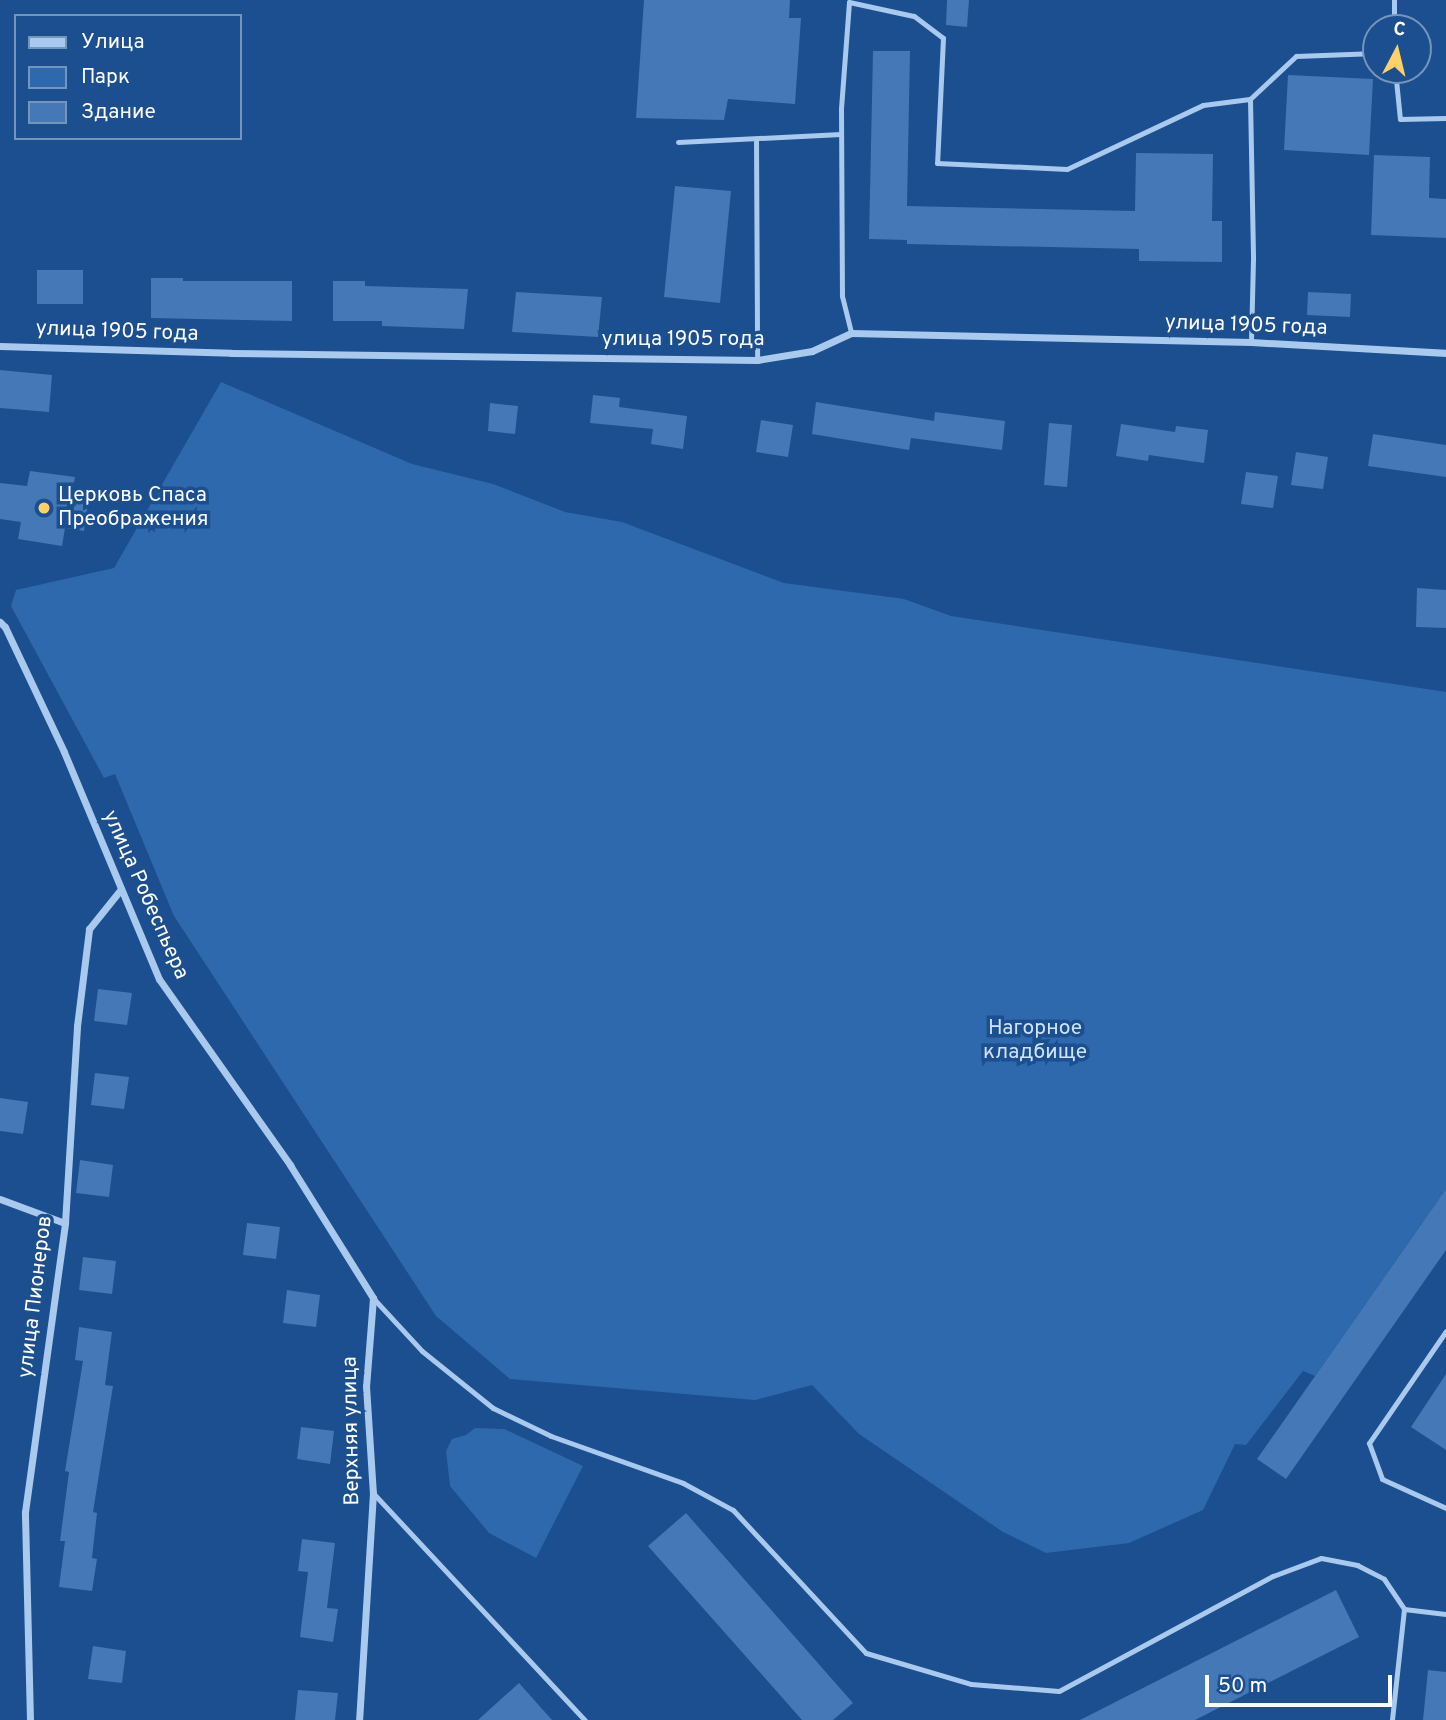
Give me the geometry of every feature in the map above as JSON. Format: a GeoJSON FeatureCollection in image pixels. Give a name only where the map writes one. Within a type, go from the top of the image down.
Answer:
{"type":"FeatureCollection","features":[{"type":"Feature","properties":{"kind":"street","name":"улица 1905 года"},"geometry":{"type":"LineString","coordinates":[[0,346],[231,353],[757,360],[812,351],[851,333],[1251,342],[1446,352]]}},
{"type":"Feature","properties":{"kind":"street","name":"улица Робеспьера"},"geometry":{"type":"LineString","coordinates":[[0,622],[5,627],[64,752],[159,979],[290,1165],[373,1298]]}},
{"type":"Feature","properties":{"kind":"street","name":"улица Пионеров"},"geometry":{"type":"LineString","coordinates":[[30,1720],[25,1512],[65,1223],[77,1026],[89,929],[121,889]]}},
{"type":"Feature","properties":{"kind":"street"},"geometry":{"type":"LineString","coordinates":[[0,1199],[65,1223]]}},
{"type":"Feature","properties":{"kind":"street","name":"Верхняя улица"},"geometry":{"type":"LineString","coordinates":[[359,1720],[373,1493],[366,1386],[373,1298]]}},
{"type":"Feature","properties":{"kind":"lane"},"geometry":{"type":"LineString","coordinates":[[851,333],[842,296],[841,134],[849,1],[915,16],[943,38],[937,163],[1067,169],[1203,105],[1250,99],[1296,56],[1362,54]]}},
{"type":"Feature","properties":{"kind":"lane"},"geometry":{"type":"LineString","coordinates":[[1396,84],[1399,119],[1446,118]]}},
{"type":"Feature","properties":{"kind":"lane"},"geometry":{"type":"LineString","coordinates":[[1250,99],[1253,259],[1251,342]]}},
{"type":"Feature","properties":{"kind":"lane"},"geometry":{"type":"LineString","coordinates":[[678,142],[841,134]]}},
{"type":"Feature","properties":{"kind":"lane"},"geometry":{"type":"LineString","coordinates":[[756,139],[757,360]]}},
{"type":"Feature","properties":{"kind":"lane"},"geometry":{"type":"LineString","coordinates":[[373,1298],[422,1351],[493,1408],[551,1436],[683,1483],[733,1510],[866,1653],[971,1684],[1059,1691],[1273,1576],[1321,1558],[1357,1565],[1384,1579],[1404,1609],[1392,1720]]}},
{"type":"Feature","properties":{"kind":"lane"},"geometry":{"type":"LineString","coordinates":[[1446,1331],[1369,1443],[1382,1479],[1446,1508]]}},
{"type":"Feature","properties":{"kind":"lane"},"geometry":{"type":"LineString","coordinates":[[373,1493],[585,1720]]}},
{"type":"Feature","properties":{"kind":"lane"},"geometry":{"type":"LineString","coordinates":[[1404,1609],[1446,1614]]}},
{"type":"Feature","properties":{"kind":"green space","name":"Нагорное кладбище"},"geometry":{"type":"Polygon","coordinates":[[[221,382],[412,464],[493,484],[565,512],[622,522],[784,583],[904,599],[951,616],[1446,692],[1446,1189],[1315,1376],[1303,1371],[1246,1445],[1235,1444],[1203,1510],[1129,1543],[1046,1553],[1003,1532],[859,1434],[812,1385],[755,1400],[510,1379],[436,1316],[174,916],[115,774],[104,778],[11,606],[16,590],[114,568],[221,382]]]}},
{"type":"Feature","properties":{"kind":"green space"},"geometry":{"type":"Polygon","coordinates":[[[475,1428],[504,1429],[583,1466],[536,1558],[489,1533],[450,1486],[446,1451],[452,1439],[466,1435],[475,1428]]]}},
{"type":"Feature","properties":{"kind":"building"},"geometry":{"type":"Polygon","coordinates":[[[644,0],[790,0],[789,18],[801,18],[795,104],[728,99],[724,120],[636,118],[644,0]]]}},
{"type":"Feature","properties":{"kind":"building"},"geometry":{"type":"Polygon","coordinates":[[[947,0],[969,0],[967,27],[946,25],[947,0]]]}},
{"type":"Feature","properties":{"kind":"building"},"geometry":{"type":"Polygon","coordinates":[[[873,51],[910,51],[907,206],[1135,211],[1136,153],[1213,154],[1212,221],[1222,221],[1222,262],[1139,261],[1139,249],[907,244],[907,240],[869,239],[873,51]]]}},
{"type":"Feature","properties":{"kind":"building"},"geometry":{"type":"Polygon","coordinates":[[[1288,75],[1362,78],[1362,84],[1373,84],[1369,155],[1284,150],[1288,75]]]}},
{"type":"Feature","properties":{"kind":"building"},"geometry":{"type":"Polygon","coordinates":[[[1374,155],[1430,157],[1429,198],[1446,199],[1446,238],[1371,235],[1374,155]]]}},
{"type":"Feature","properties":{"kind":"building"},"geometry":{"type":"Polygon","coordinates":[[[675,186],[731,191],[720,303],[664,297],[675,186]]]}},
{"type":"Feature","properties":{"kind":"building"},"geometry":{"type":"Polygon","coordinates":[[[37,270],[83,270],[83,304],[37,304],[37,270]]]}},
{"type":"Feature","properties":{"kind":"building"},"geometry":{"type":"Polygon","coordinates":[[[151,278],[183,278],[183,281],[292,281],[292,321],[151,318],[151,278]]]}},
{"type":"Feature","properties":{"kind":"building"},"geometry":{"type":"Polygon","coordinates":[[[333,281],[365,281],[365,286],[468,289],[464,329],[382,326],[382,321],[333,321],[333,281]]]}},
{"type":"Feature","properties":{"kind":"building"},"geometry":{"type":"Polygon","coordinates":[[[516,292],[602,297],[598,337],[512,332],[516,292]]]}},
{"type":"Feature","properties":{"kind":"building"},"geometry":{"type":"Polygon","coordinates":[[[1308,292],[1351,294],[1350,317],[1307,315],[1308,292]]]}},
{"type":"Feature","properties":{"kind":"building"},"geometry":{"type":"Polygon","coordinates":[[[0,370],[52,375],[49,412],[0,408],[0,370]]]}},
{"type":"Feature","properties":{"kind":"building"},"geometry":{"type":"Polygon","coordinates":[[[593,395],[620,398],[619,407],[687,416],[683,449],[651,444],[653,429],[590,423],[593,395]]]}},
{"type":"Feature","properties":{"kind":"building"},"geometry":{"type":"Polygon","coordinates":[[[816,402],[934,421],[935,412],[1005,421],[1002,450],[911,438],[909,450],[812,434],[816,402]]]}},
{"type":"Feature","properties":{"kind":"building"},"geometry":{"type":"Polygon","coordinates":[[[490,403],[518,406],[515,434],[488,431],[490,403]]]}},
{"type":"Feature","properties":{"kind":"building"},"geometry":{"type":"Polygon","coordinates":[[[761,420],[793,425],[788,457],[756,452],[761,420]]]}},
{"type":"Feature","properties":{"kind":"building"},"geometry":{"type":"Polygon","coordinates":[[[1049,423],[1072,425],[1067,487],[1044,485],[1049,423]]]}},
{"type":"Feature","properties":{"kind":"building"},"geometry":{"type":"Polygon","coordinates":[[[1121,424],[1175,432],[1176,426],[1208,430],[1204,463],[1149,455],[1148,461],[1116,456],[1121,424]]]}},
{"type":"Feature","properties":{"kind":"building"},"geometry":{"type":"Polygon","coordinates":[[[1373,434],[1446,445],[1446,477],[1368,466],[1373,434]]]}},
{"type":"Feature","properties":{"kind":"building"},"geometry":{"type":"Polygon","coordinates":[[[1296,452],[1328,457],[1323,489],[1291,485],[1296,452]]]}},
{"type":"Feature","properties":{"kind":"building","name":"Церковь Спаса Преображения"},"geometry":{"type":"Polygon","coordinates":[[[30,471],[75,477],[72,494],[89,497],[84,531],[65,528],[62,546],[18,539],[21,522],[0,519],[0,483],[27,486],[30,471]]]}},
{"type":"Feature","properties":{"kind":"building"},"geometry":{"type":"Polygon","coordinates":[[[1246,472],[1278,476],[1273,508],[1241,504],[1246,472]]]}},
{"type":"Feature","properties":{"kind":"building"},"geometry":{"type":"Polygon","coordinates":[[[1417,588],[1446,590],[1446,628],[1416,627],[1417,588]]]}},
{"type":"Feature","properties":{"kind":"building"},"geometry":{"type":"Polygon","coordinates":[[[98,989],[132,993],[127,1025],[94,1021],[98,989]]]}},
{"type":"Feature","properties":{"kind":"building"},"geometry":{"type":"Polygon","coordinates":[[[95,1073],[129,1077],[124,1109],[91,1105],[95,1073]]]}},
{"type":"Feature","properties":{"kind":"building"},"geometry":{"type":"Polygon","coordinates":[[[0,1098],[28,1102],[23,1134],[0,1131],[0,1098]]]}},
{"type":"Feature","properties":{"kind":"building"},"geometry":{"type":"Polygon","coordinates":[[[80,1160],[113,1165],[109,1197],[76,1193],[80,1160]]]}},
{"type":"Feature","properties":{"kind":"building"},"geometry":{"type":"Polygon","coordinates":[[[1446,1189],[1446,1250],[1286,1479],[1257,1459],[1446,1189]]]}},
{"type":"Feature","properties":{"kind":"building"},"geometry":{"type":"Polygon","coordinates":[[[247,1223],[280,1227],[276,1259],[243,1255],[247,1223]]]}},
{"type":"Feature","properties":{"kind":"building"},"geometry":{"type":"Polygon","coordinates":[[[83,1257],[116,1261],[112,1294],[79,1290],[83,1257]]]}},
{"type":"Feature","properties":{"kind":"building"},"geometry":{"type":"Polygon","coordinates":[[[287,1290],[320,1295],[316,1327],[283,1323],[287,1290]]]}},
{"type":"Feature","properties":{"kind":"building"},"geometry":{"type":"Polygon","coordinates":[[[79,1327],[112,1332],[105,1385],[113,1386],[93,1512],[97,1513],[92,1558],[97,1559],[92,1591],[59,1587],[65,1541],[60,1541],[69,1472],[65,1471],[83,1361],[75,1360],[79,1327]]]}},
{"type":"Feature","properties":{"kind":"building"},"geometry":{"type":"Polygon","coordinates":[[[1446,1374],[1446,1450],[1411,1427],[1446,1374]]]}},
{"type":"Feature","properties":{"kind":"building"},"geometry":{"type":"Polygon","coordinates":[[[301,1427],[334,1431],[330,1464],[297,1459],[301,1427]]]}},
{"type":"Feature","properties":{"kind":"building"},"geometry":{"type":"Polygon","coordinates":[[[686,1513],[853,1703],[833,1720],[802,1720],[648,1546],[686,1513]]]}},
{"type":"Feature","properties":{"kind":"building"},"geometry":{"type":"Polygon","coordinates":[[[302,1539],[335,1543],[327,1608],[338,1609],[333,1642],[300,1637],[308,1572],[298,1571],[302,1539]]]}},
{"type":"Feature","properties":{"kind":"building"},"geometry":{"type":"Polygon","coordinates":[[[1336,1590],[1359,1637],[1195,1720],[1080,1720],[1336,1590]]]}},
{"type":"Feature","properties":{"kind":"building"},"geometry":{"type":"Polygon","coordinates":[[[93,1646],[126,1651],[122,1683],[88,1679],[93,1646]]]}},
{"type":"Feature","properties":{"kind":"building"},"geometry":{"type":"Polygon","coordinates":[[[1428,1670],[1446,1672],[1446,1720],[1423,1720],[1428,1670]]]}},
{"type":"Feature","properties":{"kind":"building"},"geometry":{"type":"Polygon","coordinates":[[[519,1683],[552,1720],[478,1720],[519,1683]]]}},
{"type":"Feature","properties":{"kind":"building"},"geometry":{"type":"Polygon","coordinates":[[[298,1690],[338,1693],[335,1720],[295,1720],[298,1690]]]}},
{"type":"Feature","properties":{"kind":"place","name":"Церковь Спаса Преображения"},"geometry":{"type":"Point","coordinates":[44,508]}}]}
